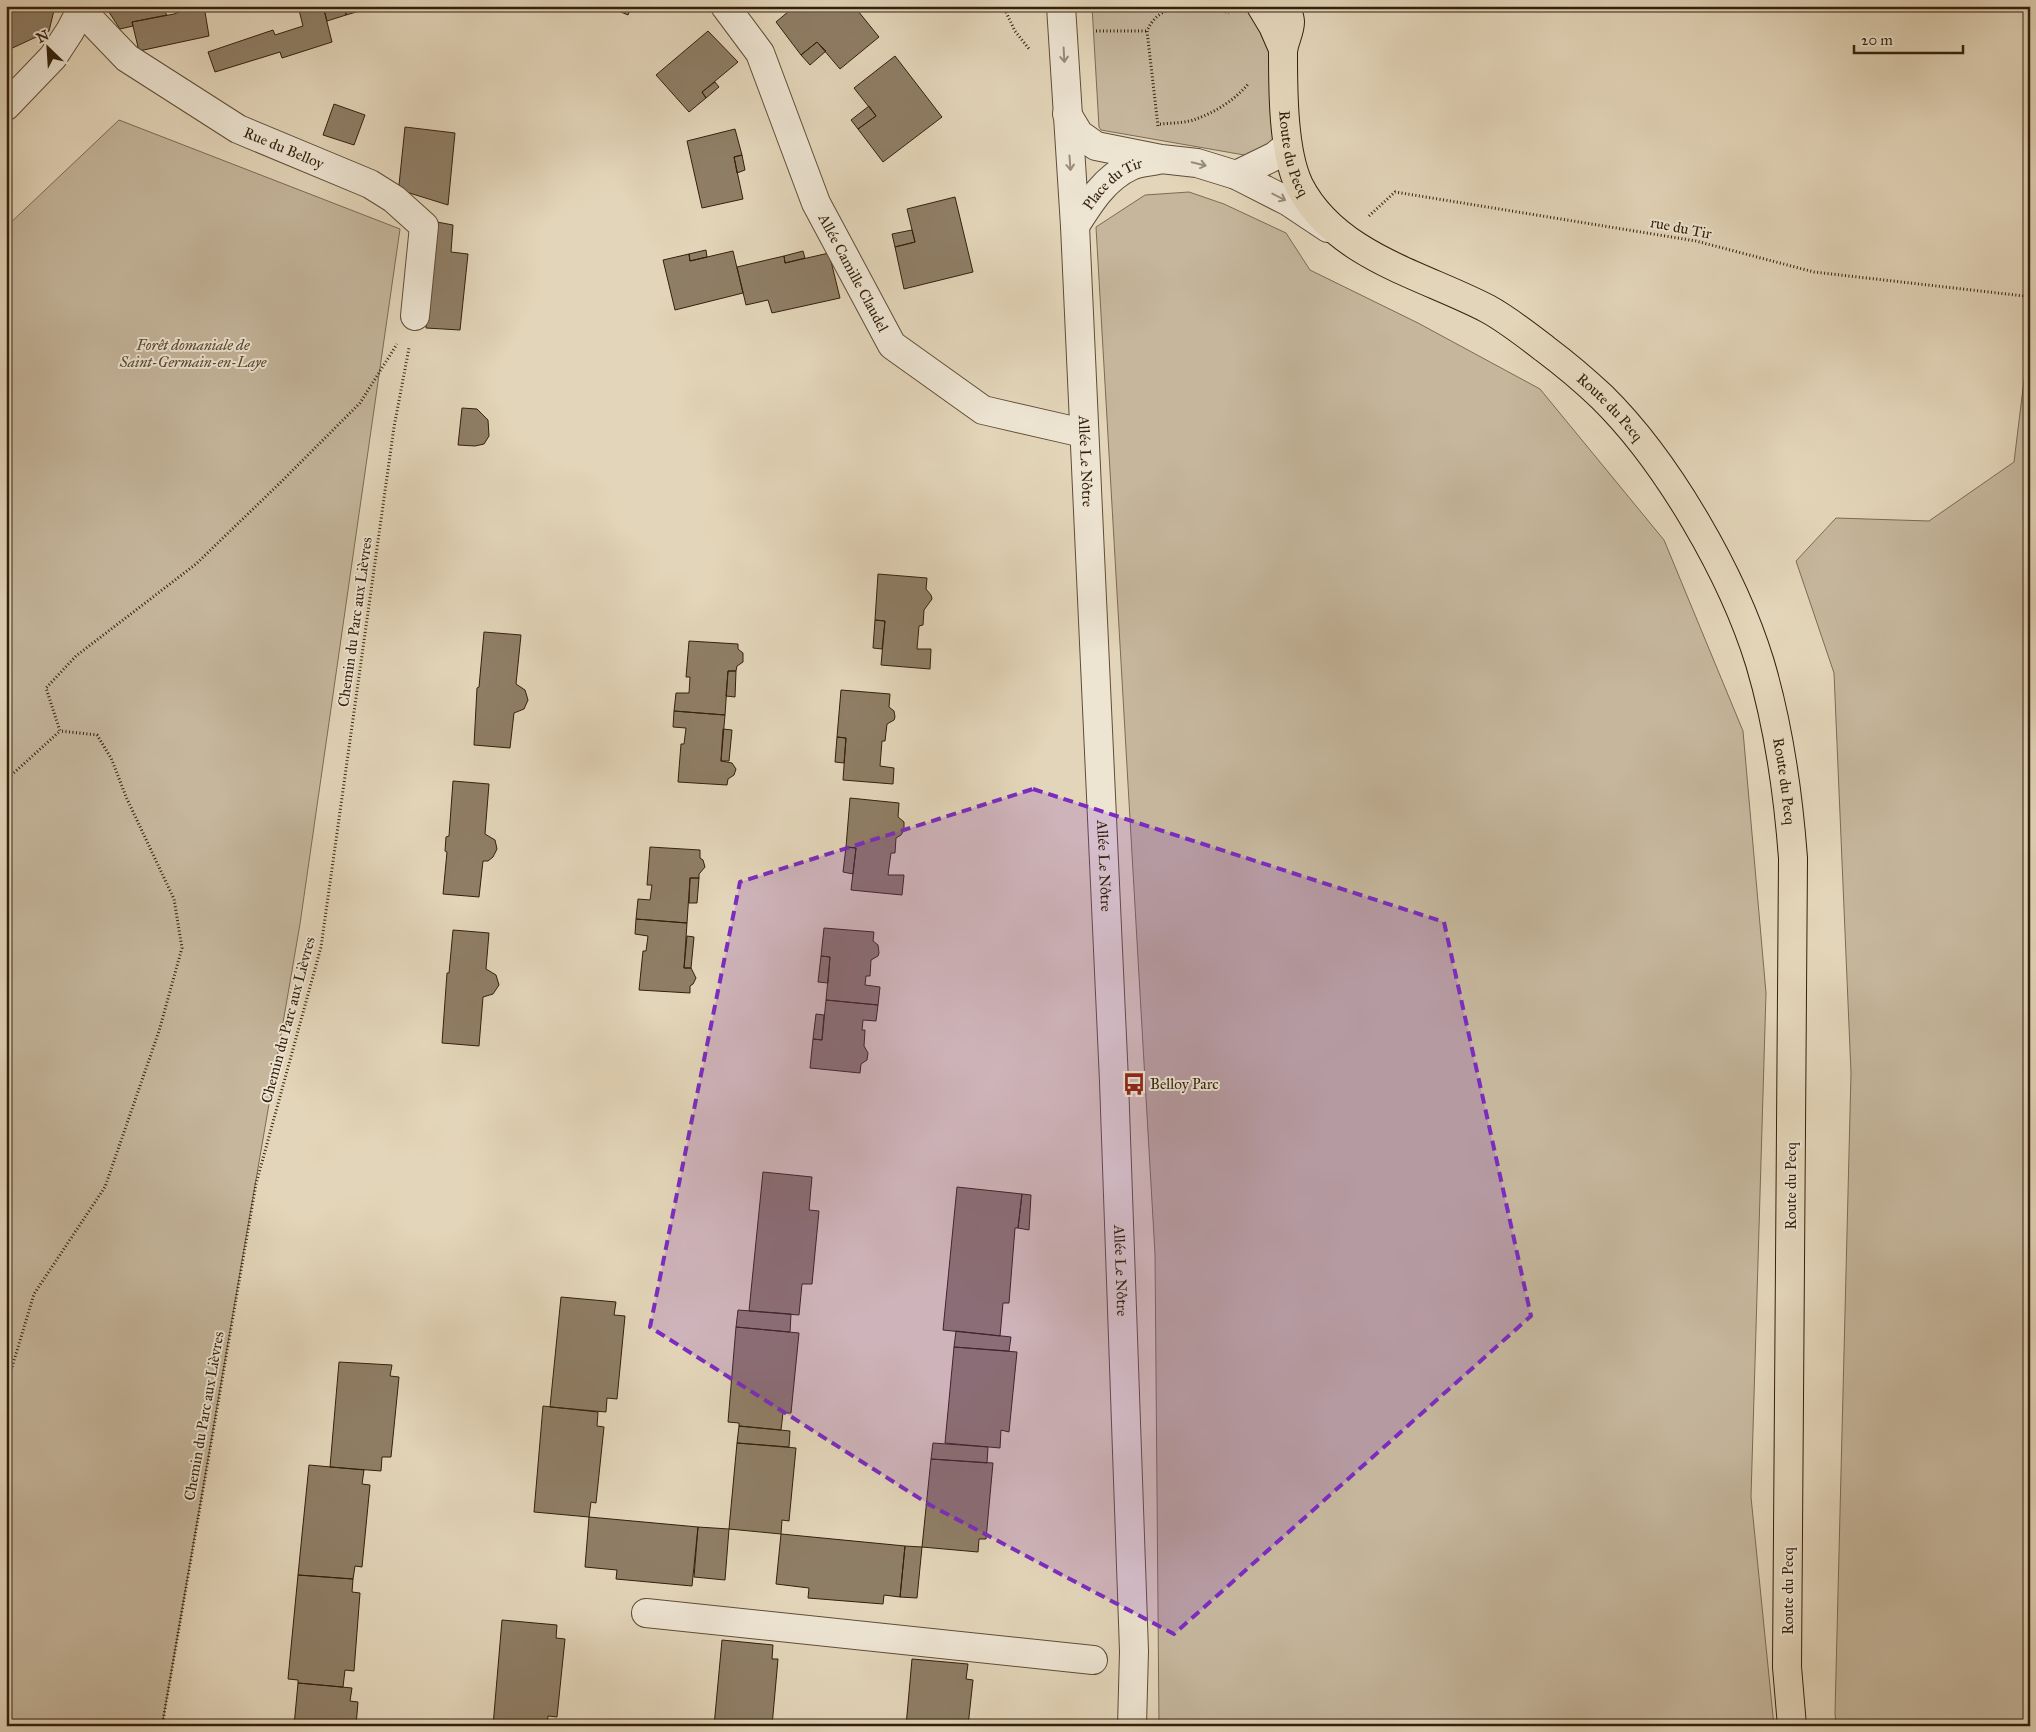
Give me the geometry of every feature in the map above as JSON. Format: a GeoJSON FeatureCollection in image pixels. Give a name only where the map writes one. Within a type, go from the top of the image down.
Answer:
{"type":"FeatureCollection","features":[{"type":"Feature","properties":{"kind":"main road"},"geometry":{"type":"LineString","coordinates":[[1261,6],[1273,26],[1283,50]]}},
{"type":"Feature","properties":{"kind":"main road"},"geometry":{"type":"LineString","coordinates":[[1283,50],[1290,22],[1286,6]]}},
{"type":"Feature","properties":{"kind":"main road","name":"Route du Pecq"},"geometry":{"type":"LineString","coordinates":[[1283,50],[1287,146],[1298,184],[1316,211],[1346,239],[1395,266],[1489,310],[1527,335],[1566,365],[1603,398],[1647,451],[1695,521],[1734,597],[1759,660],[1772,708],[1782,757],[1789,807],[1793,858],[1787,1657],[1792,1726]]}},
{"type":"Feature","properties":{"kind":"street","name":"Allée Camille Claudel"},"geometry":{"type":"LineString","coordinates":[[725,6],[760,53],[816,203],[892,345],[982,410],[1083,432]]}},
{"type":"Feature","properties":{"kind":"street"},"geometry":{"type":"LineString","coordinates":[[6,106],[53,57],[70,31],[81,8]]}},
{"type":"Feature","properties":{"kind":"street","name":"Rue du Belloy"},"geometry":{"type":"LineString","coordinates":[[81,8],[127,58],[238,129],[370,184],[394,199],[424,226],[415,316]]}},
{"type":"Feature","properties":{"kind":"street","name":"Allée Le Nôtre"},"geometry":{"type":"LineString","coordinates":[[1062,19],[1075,226],[1114,1081],[1134,1651],[1132,1726]]}},
{"type":"Feature","properties":{"kind":"street","name":"Place du Tir"},"geometry":{"type":"LineString","coordinates":[[1067,114],[1079,134],[1096,146],[1161,159],[1197,163],[1236,174],[1289,202],[1346,239]]}},
{"type":"Feature","properties":{"kind":"street"},"geometry":{"type":"LineString","coordinates":[[1236,174],[1275,156],[1287,146]]}},
{"type":"Feature","properties":{"kind":"street","name":"Place du Tir"},"geometry":{"type":"LineString","coordinates":[[1075,226],[1091,201],[1108,180],[1132,166],[1161,159]]}},
{"type":"Feature","properties":{"kind":"street"},"geometry":{"type":"LineString","coordinates":[[646,1613],[1093,1660]]}},
{"type":"Feature","properties":{"kind":"path"},"geometry":{"type":"LineString","coordinates":[[1190,6],[1175,7],[1160,14],[1151,22],[1147,30],[1157,124],[1195,120],[1220,108],[1241,92],[1251,80]]}},
{"type":"Feature","properties":{"kind":"path"},"geometry":{"type":"LineString","coordinates":[[1195,6],[1215,7],[1236,18]]}},
{"type":"Feature","properties":{"kind":"path"},"geometry":{"type":"LineString","coordinates":[[1062,19],[1147,30]]}},
{"type":"Feature","properties":{"kind":"path","name":"rue du Tir"},"geometry":{"type":"LineString","coordinates":[[1346,239],[1395,192],[1696,241],[1814,272],[2024,296],[2030,295]]}},
{"type":"Feature","properties":{"kind":"path"},"geometry":{"type":"LineString","coordinates":[[60,731],[46,688],[76,656],[196,564],[360,403],[415,316]]}},
{"type":"Feature","properties":{"kind":"path","name":"Chemin du Parc aux Lièvres"},"geometry":{"type":"LineString","coordinates":[[162,1726],[256,1184],[321,947],[394,427],[415,316]]}},
{"type":"Feature","properties":{"kind":"path"},"geometry":{"type":"LineString","coordinates":[[6,780],[60,731],[98,735],[174,899],[182,948],[159,1031],[105,1187],[34,1294],[6,1387]]}},
{"type":"Feature","properties":{"kind":"highlighted area"},"geometry":{"type":"Polygon","coordinates":[[[1033,789],[1444,922],[1531,1316],[1174,1634],[930,1505],[650,1327],[740,882],[1033,789]]]}},
{"type":"Feature","properties":{"kind":"green space"},"geometry":{"type":"Polygon","coordinates":[[[1092,6],[1252,6],[1269,43],[1274,136],[1272,142],[1250,156],[1101,130],[1099,127],[1092,6]]]}},
{"type":"Feature","properties":{"kind":"green space","name":"Forêt domaniale de Saint-Germain-en-Laye"},"geometry":{"type":"Polygon","coordinates":[[[119,120],[400,229],[300,924],[162,1726],[6,1726],[6,227],[119,120]]]}},
{"type":"Feature","properties":{"kind":"green space"},"geometry":{"type":"Polygon","coordinates":[[[1189,192],[1224,204],[1286,233],[1310,270],[1418,323],[1540,389],[1664,540],[1743,731],[1766,993],[1751,1497],[1774,1726],[1159,1726],[1155,1254],[1096,227],[1145,195],[1189,192]]]}},
{"type":"Feature","properties":{"kind":"green space"},"geometry":{"type":"Polygon","coordinates":[[[2030,331],[2030,1726],[1836,1726],[1851,1073],[1834,673],[1796,561],[1836,518],[1929,521],[2014,462],[2030,331]]]}},
{"type":"Feature","properties":{"kind":"building"},"geometry":{"type":"Polygon","coordinates":[[[6,6],[55,6],[49,31],[6,51],[6,6]]]}},
{"type":"Feature","properties":{"kind":"building"},"geometry":{"type":"Polygon","coordinates":[[[105,6],[161,6],[167,15],[132,22],[133,26],[120,29],[105,6]]]}},
{"type":"Feature","properties":{"kind":"building"},"geometry":{"type":"Polygon","coordinates":[[[194,6],[204,6],[209,36],[139,51],[132,22],[174,14],[194,6]]]}},
{"type":"Feature","properties":{"kind":"building"},"geometry":{"type":"Polygon","coordinates":[[[298,6],[323,6],[332,42],[282,58],[280,52],[215,72],[208,52],[273,30],[275,35],[303,26],[298,6]]]}},
{"type":"Feature","properties":{"kind":"building"},"geometry":{"type":"Polygon","coordinates":[[[323,6],[345,6],[346,15],[327,21],[323,6]]]}},
{"type":"Feature","properties":{"kind":"building"},"geometry":{"type":"Polygon","coordinates":[[[345,6],[377,6],[346,15],[345,6]]]}},
{"type":"Feature","properties":{"kind":"building"},"geometry":{"type":"Polygon","coordinates":[[[607,6],[632,6],[628,15],[607,6]]]}},
{"type":"Feature","properties":{"kind":"building"},"geometry":{"type":"Polygon","coordinates":[[[795,6],[854,6],[879,37],[840,69],[817,42],[801,55],[776,22],[795,6]]]}},
{"type":"Feature","properties":{"kind":"building"},"geometry":{"type":"Polygon","coordinates":[[[708,31],[738,62],[702,92],[706,98],[689,112],[656,75],[708,31]]]}},
{"type":"Feature","properties":{"kind":"building"},"geometry":{"type":"Polygon","coordinates":[[[817,42],[826,51],[810,65],[801,55],[817,42]]]}},
{"type":"Feature","properties":{"kind":"building"},"geometry":{"type":"Polygon","coordinates":[[[895,56],[942,117],[883,162],[858,129],[876,116],[854,88],[895,56]]]}},
{"type":"Feature","properties":{"kind":"building"},"geometry":{"type":"Polygon","coordinates":[[[715,82],[719,87],[706,98],[702,92],[715,82]]]}},
{"type":"Feature","properties":{"kind":"building"},"geometry":{"type":"Polygon","coordinates":[[[334,104],[365,115],[354,145],[323,135],[334,104]]]}},
{"type":"Feature","properties":{"kind":"building"},"geometry":{"type":"Polygon","coordinates":[[[869,106],[876,116],[858,129],[851,120],[869,106]]]}},
{"type":"Feature","properties":{"kind":"building"},"geometry":{"type":"Polygon","coordinates":[[[405,127],[455,133],[448,205],[403,191],[399,185],[405,127]]]}},
{"type":"Feature","properties":{"kind":"building"},"geometry":{"type":"Polygon","coordinates":[[[735,129],[742,155],[734,157],[743,199],[702,208],[687,141],[735,129]]]}},
{"type":"Feature","properties":{"kind":"building"},"geometry":{"type":"Polygon","coordinates":[[[742,155],[745,170],[737,173],[734,157],[742,155]]]}},
{"type":"Feature","properties":{"kind":"building"},"geometry":{"type":"Polygon","coordinates":[[[955,197],[973,272],[904,289],[895,247],[915,242],[907,209],[955,197]]]}},
{"type":"Feature","properties":{"kind":"building"},"geometry":{"type":"Polygon","coordinates":[[[437,222],[453,225],[451,252],[468,254],[460,330],[426,328],[437,222]]]}},
{"type":"Feature","properties":{"kind":"building"},"geometry":{"type":"Polygon","coordinates":[[[912,230],[915,242],[895,247],[892,234],[912,230]]]}},
{"type":"Feature","properties":{"kind":"building"},"geometry":{"type":"Polygon","coordinates":[[[706,250],[707,257],[690,261],[689,254],[706,250]]]}},
{"type":"Feature","properties":{"kind":"building"},"geometry":{"type":"Polygon","coordinates":[[[733,251],[743,293],[675,310],[663,260],[689,254],[690,261],[733,251]]]}},
{"type":"Feature","properties":{"kind":"building"},"geometry":{"type":"Polygon","coordinates":[[[803,251],[805,258],[785,263],[784,256],[803,251]]]}},
{"type":"Feature","properties":{"kind":"building"},"geometry":{"type":"Polygon","coordinates":[[[829,253],[840,298],[772,313],[768,300],[746,305],[737,267],[784,256],[785,263],[829,253]]]}},
{"type":"Feature","properties":{"kind":"building"},"geometry":{"type":"Polygon","coordinates":[[[462,408],[477,409],[488,420],[489,436],[484,444],[475,446],[458,445],[462,408]]]}},
{"type":"Feature","properties":{"kind":"building"},"geometry":{"type":"Polygon","coordinates":[[[878,574],[927,578],[926,589],[932,599],[924,610],[923,625],[919,626],[917,649],[931,649],[930,669],[881,665],[885,621],[875,620],[878,574]]]}},
{"type":"Feature","properties":{"kind":"building"},"geometry":{"type":"Polygon","coordinates":[[[875,620],[885,621],[882,649],[873,648],[875,620]]]}},
{"type":"Feature","properties":{"kind":"building"},"geometry":{"type":"Polygon","coordinates":[[[484,632],[521,635],[516,684],[525,690],[528,700],[524,709],[514,713],[510,748],[474,745],[477,688],[479,687],[484,632]]]}},
{"type":"Feature","properties":{"kind":"building"},"geometry":{"type":"Polygon","coordinates":[[[689,641],[738,644],[738,649],[743,653],[743,662],[737,666],[736,671],[728,671],[725,715],[674,711],[676,693],[689,693],[690,677],[686,677],[689,641]]]}},
{"type":"Feature","properties":{"kind":"building"},"geometry":{"type":"Polygon","coordinates":[[[728,671],[736,671],[735,697],[726,696],[728,671]]]}},
{"type":"Feature","properties":{"kind":"building"},"geometry":{"type":"Polygon","coordinates":[[[841,690],[890,694],[889,707],[894,711],[895,717],[894,720],[887,724],[885,741],[882,741],[880,766],[894,768],[893,784],[843,780],[846,738],[837,737],[841,690]]]}},
{"type":"Feature","properties":{"kind":"building"},"geometry":{"type":"Polygon","coordinates":[[[674,711],[725,715],[721,761],[732,763],[736,769],[734,775],[728,779],[727,785],[678,782],[681,744],[684,744],[686,728],[673,727],[674,711]]]}},
{"type":"Feature","properties":{"kind":"building"},"geometry":{"type":"Polygon","coordinates":[[[723,729],[732,730],[729,761],[721,761],[723,729]]]}},
{"type":"Feature","properties":{"kind":"building"},"geometry":{"type":"Polygon","coordinates":[[[837,737],[846,738],[844,763],[835,762],[837,737]]]}},
{"type":"Feature","properties":{"kind":"building"},"geometry":{"type":"Polygon","coordinates":[[[453,781],[489,784],[485,834],[495,840],[497,849],[493,857],[488,861],[483,861],[479,897],[443,894],[447,852],[445,851],[446,837],[449,836],[453,781]]]}},
{"type":"Feature","properties":{"kind":"building"},"geometry":{"type":"Polygon","coordinates":[[[850,798],[899,803],[898,817],[904,822],[904,830],[896,838],[895,853],[891,853],[888,875],[904,875],[902,895],[851,890],[856,848],[846,847],[850,798]]]}},
{"type":"Feature","properties":{"kind":"building"},"geometry":{"type":"Polygon","coordinates":[[[650,847],[700,850],[700,858],[703,860],[705,867],[699,874],[699,878],[690,878],[687,923],[636,919],[638,899],[650,900],[652,885],[647,885],[650,847]]]}},
{"type":"Feature","properties":{"kind":"building"},"geometry":{"type":"Polygon","coordinates":[[[846,847],[856,848],[853,874],[843,872],[846,847]]]}},
{"type":"Feature","properties":{"kind":"building"},"geometry":{"type":"Polygon","coordinates":[[[690,878],[699,878],[697,903],[689,903],[690,878]]]}},
{"type":"Feature","properties":{"kind":"building"},"geometry":{"type":"Polygon","coordinates":[[[636,919],[687,923],[684,968],[691,968],[696,978],[690,986],[690,993],[639,990],[643,951],[646,951],[648,936],[635,934],[636,919]]]}},
{"type":"Feature","properties":{"kind":"building"},"geometry":{"type":"Polygon","coordinates":[[[824,928],[874,932],[873,941],[878,945],[879,953],[878,956],[871,960],[870,976],[866,976],[865,985],[880,987],[878,1005],[826,1000],[830,957],[821,956],[824,928]]]}},
{"type":"Feature","properties":{"kind":"building"},"geometry":{"type":"Polygon","coordinates":[[[453,930],[489,933],[486,969],[496,975],[499,985],[493,994],[483,997],[479,1046],[442,1043],[447,973],[449,973],[453,930]]]}},
{"type":"Feature","properties":{"kind":"building"},"geometry":{"type":"Polygon","coordinates":[[[687,936],[694,937],[691,968],[684,968],[687,936]]]}},
{"type":"Feature","properties":{"kind":"building"},"geometry":{"type":"Polygon","coordinates":[[[821,956],[830,957],[828,983],[818,982],[821,956]]]}},
{"type":"Feature","properties":{"kind":"building"},"geometry":{"type":"Polygon","coordinates":[[[826,1000],[878,1005],[876,1021],[863,1020],[862,1030],[865,1030],[864,1046],[868,1053],[867,1060],[861,1064],[860,1073],[810,1068],[813,1039],[822,1040],[826,1000]]]}},
{"type":"Feature","properties":{"kind":"building"},"geometry":{"type":"Polygon","coordinates":[[[816,1014],[824,1015],[822,1040],[813,1039],[816,1014]]]}},
{"type":"Feature","properties":{"kind":"building"},"geometry":{"type":"Polygon","coordinates":[[[763,1172],[812,1177],[809,1210],[819,1211],[812,1284],[802,1284],[799,1315],[749,1311],[763,1172]]]}},
{"type":"Feature","properties":{"kind":"building"},"geometry":{"type":"Polygon","coordinates":[[[957,1187],[1022,1194],[1018,1228],[1015,1228],[1009,1303],[1003,1303],[1000,1336],[943,1330],[957,1187]]]}},
{"type":"Feature","properties":{"kind":"building"},"geometry":{"type":"Polygon","coordinates":[[[1022,1194],[1031,1195],[1029,1230],[1018,1228],[1022,1194]]]}},
{"type":"Feature","properties":{"kind":"building"},"geometry":{"type":"Polygon","coordinates":[[[561,1297],[616,1302],[614,1315],[625,1316],[617,1399],[607,1398],[606,1412],[550,1407],[561,1297]]]}},
{"type":"Feature","properties":{"kind":"building"},"geometry":{"type":"Polygon","coordinates":[[[738,1310],[791,1314],[790,1332],[736,1327],[738,1310]]]}},
{"type":"Feature","properties":{"kind":"building"},"geometry":{"type":"Polygon","coordinates":[[[736,1327],[799,1333],[791,1413],[783,1413],[781,1430],[739,1426],[739,1423],[728,1422],[736,1327]]]}},
{"type":"Feature","properties":{"kind":"building"},"geometry":{"type":"Polygon","coordinates":[[[956,1331],[1011,1337],[1009,1351],[954,1347],[956,1331]]]}},
{"type":"Feature","properties":{"kind":"building"},"geometry":{"type":"Polygon","coordinates":[[[954,1347],[1017,1352],[1009,1432],[1001,1430],[1000,1448],[945,1443],[954,1347]]]}},
{"type":"Feature","properties":{"kind":"building"},"geometry":{"type":"Polygon","coordinates":[[[339,1362],[392,1365],[390,1376],[399,1377],[391,1457],[382,1457],[381,1471],[330,1467],[339,1362]]]}},
{"type":"Feature","properties":{"kind":"building"},"geometry":{"type":"Polygon","coordinates":[[[543,1406],[598,1412],[597,1426],[604,1427],[596,1503],[591,1502],[589,1517],[534,1512],[543,1406]]]}},
{"type":"Feature","properties":{"kind":"building"},"geometry":{"type":"Polygon","coordinates":[[[739,1426],[790,1431],[789,1447],[737,1443],[739,1426]]]}},
{"type":"Feature","properties":{"kind":"building"},"geometry":{"type":"Polygon","coordinates":[[[737,1443],[796,1448],[789,1521],[782,1520],[781,1534],[729,1529],[737,1443]]]}},
{"type":"Feature","properties":{"kind":"building"},"geometry":{"type":"Polygon","coordinates":[[[933,1443],[988,1447],[987,1463],[931,1459],[933,1443]]]}},
{"type":"Feature","properties":{"kind":"building"},"geometry":{"type":"Polygon","coordinates":[[[931,1459],[993,1463],[986,1539],[979,1539],[978,1552],[922,1547],[931,1459]]]}},
{"type":"Feature","properties":{"kind":"building"},"geometry":{"type":"Polygon","coordinates":[[[309,1465],[364,1470],[362,1484],[370,1485],[362,1567],[355,1566],[353,1579],[298,1575],[309,1465]]]}},
{"type":"Feature","properties":{"kind":"building"},"geometry":{"type":"Polygon","coordinates":[[[589,1517],[698,1527],[692,1586],[616,1579],[617,1570],[585,1567],[589,1517]]]}},
{"type":"Feature","properties":{"kind":"building"},"geometry":{"type":"Polygon","coordinates":[[[698,1527],[729,1529],[725,1580],[694,1577],[698,1527]]]}},
{"type":"Feature","properties":{"kind":"building"},"geometry":{"type":"Polygon","coordinates":[[[781,1534],[905,1546],[900,1597],[884,1595],[883,1604],[808,1598],[809,1588],[776,1584],[781,1534]]]}},
{"type":"Feature","properties":{"kind":"building"},"geometry":{"type":"Polygon","coordinates":[[[905,1546],[922,1547],[917,1598],[900,1597],[905,1546]]]}},
{"type":"Feature","properties":{"kind":"building"},"geometry":{"type":"Polygon","coordinates":[[[298,1575],[353,1579],[352,1592],[360,1593],[354,1671],[345,1670],[343,1687],[298,1683],[298,1680],[288,1679],[298,1575]]]}},
{"type":"Feature","properties":{"kind":"building"},"geometry":{"type":"Polygon","coordinates":[[[502,1620],[557,1625],[556,1638],[565,1639],[557,1717],[548,1716],[547,1726],[493,1726],[502,1620]]]}},
{"type":"Feature","properties":{"kind":"building"},"geometry":{"type":"Polygon","coordinates":[[[722,1640],[773,1645],[772,1659],[778,1659],[772,1726],[714,1726],[722,1640]]]}},
{"type":"Feature","properties":{"kind":"building"},"geometry":{"type":"Polygon","coordinates":[[[912,1659],[968,1664],[966,1679],[973,1680],[968,1726],[906,1726],[912,1659]]]}},
{"type":"Feature","properties":{"kind":"building"},"geometry":{"type":"Polygon","coordinates":[[[298,1683],[352,1688],[350,1701],[358,1702],[356,1726],[294,1726],[298,1683]]]}},
{"type":"Feature","properties":{"kind":"place","name":"Belloy Parc"},"geometry":{"type":"Point","coordinates":[1134,1084]}}]}
